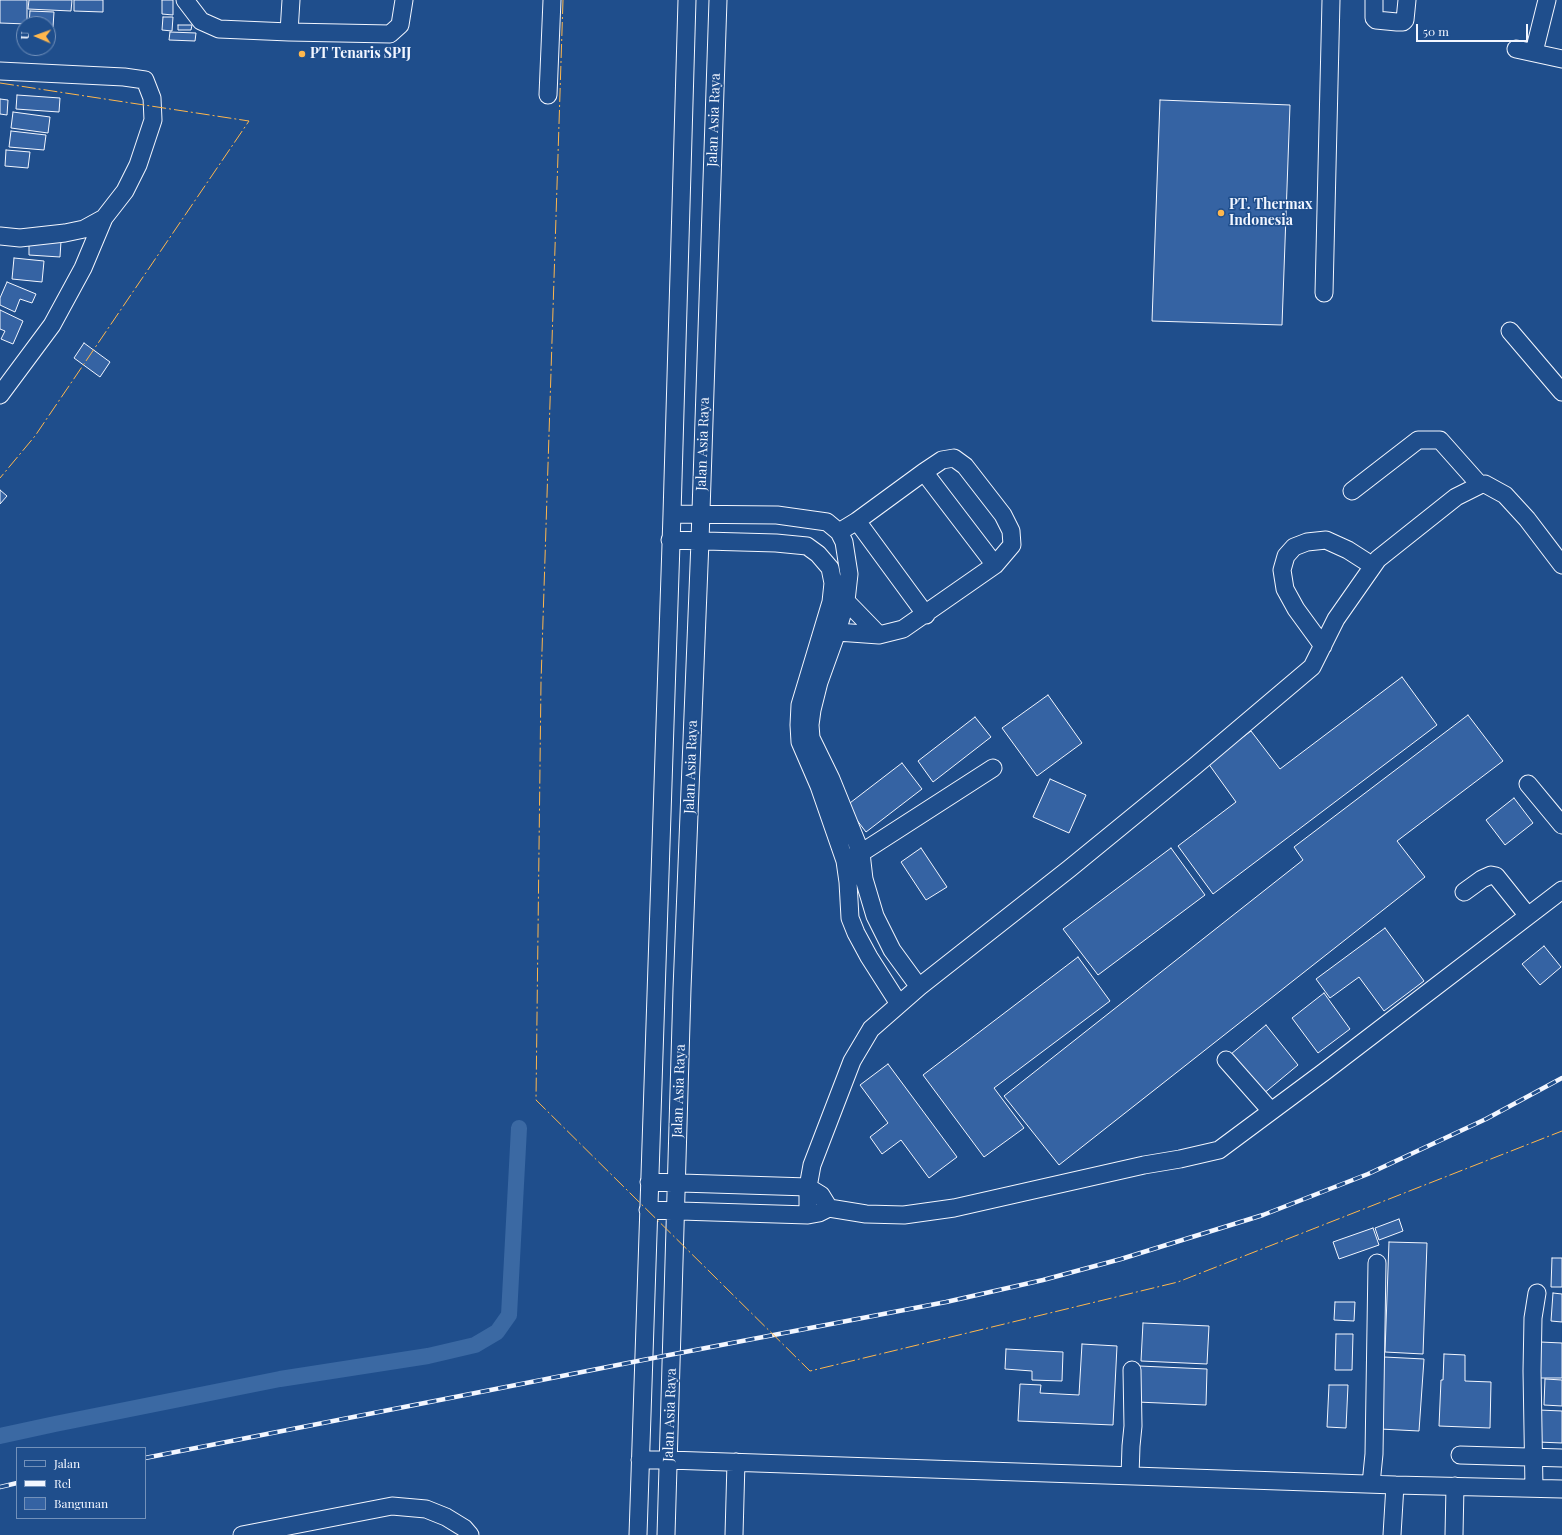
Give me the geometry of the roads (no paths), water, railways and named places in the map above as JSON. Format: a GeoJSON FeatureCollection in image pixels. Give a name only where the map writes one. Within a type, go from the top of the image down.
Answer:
{"type":"FeatureCollection","features":[{"type":"Feature","properties":{"kind":"street"},"geometry":{"type":"LineString","coordinates":[[185,0],[201,21],[220,29],[390,34],[400,25],[404,0]]}},
{"type":"Feature","properties":{"kind":"street"},"geometry":{"type":"LineString","coordinates":[[289,32],[291,0]]}},
{"type":"Feature","properties":{"kind":"street"},"geometry":{"type":"LineString","coordinates":[[548,95],[552,0]]}},
{"type":"Feature","properties":{"kind":"street","name":"Jalan Asia Raya"},"geometry":{"type":"LineString","coordinates":[[638,1535],[688,0]]}},
{"type":"Feature","properties":{"kind":"street","name":"Jalan Asia Raya"},"geometry":{"type":"LineString","coordinates":[[666,1535],[682,989],[701,515],[718,0]]}},
{"type":"Feature","properties":{"kind":"street"},"geometry":{"type":"LineString","coordinates":[[1324,293],[1330,0]]}},
{"type":"Feature","properties":{"kind":"street"},"geometry":{"type":"LineString","coordinates":[[1374,0],[1374,18],[1376,20],[1397,22],[1406,20],[1407,0]]}},
{"type":"Feature","properties":{"kind":"street"},"geometry":{"type":"LineString","coordinates":[[1534,52],[1547,0]]}},
{"type":"Feature","properties":{"kind":"street"},"geometry":{"type":"LineString","coordinates":[[1516,49],[1562,58]]}},
{"type":"Feature","properties":{"kind":"street"},"geometry":{"type":"LineString","coordinates":[[0,71],[124,77],[144,80],[152,98],[153,120],[138,165],[125,191],[104,218],[83,268],[52,325],[0,395]]}},
{"type":"Feature","properties":{"kind":"street"},"geometry":{"type":"LineString","coordinates":[[0,236],[20,238],[65,233],[84,229],[104,218]]}},
{"type":"Feature","properties":{"kind":"street"},"geometry":{"type":"LineString","coordinates":[[1510,331],[1562,392]]}},
{"type":"Feature","properties":{"kind":"street"},"geometry":{"type":"LineString","coordinates":[[1352,491],[1418,440],[1440,440],[1480,484]]}},
{"type":"Feature","properties":{"kind":"street"},"geometry":{"type":"LineString","coordinates":[[831,630],[879,635],[903,630],[995,565],[1012,545],[1011,530],[1003,515],[965,466],[954,458],[942,460],[857,521],[839,532]]}},
{"type":"Feature","properties":{"kind":"street"},"geometry":{"type":"LineString","coordinates":[[924,472],[995,565]]}},
{"type":"Feature","properties":{"kind":"street"},"geometry":{"type":"LineString","coordinates":[[808,1215],[808,1187],[812,1165],[852,1061],[870,1029],[920,987],[1070,868],[1312,667],[1336,619],[1378,559],[1456,497],[1480,484],[1486,484],[1505,495],[1527,519],[1562,565]]}},
{"type":"Feature","properties":{"kind":"street"},"geometry":{"type":"LineString","coordinates":[[672,514],[748,516],[777,515],[827,522],[839,532],[844,542],[849,574],[839,599],[812,710],[810,725],[813,756],[825,783],[861,853],[864,879],[875,916],[892,950],[920,987]]}},
{"type":"Feature","properties":{"kind":"street"},"geometry":{"type":"LineString","coordinates":[[857,521],[926,615]]}},
{"type":"Feature","properties":{"kind":"street"},"geometry":{"type":"LineString","coordinates":[[670,540],[776,543],[807,546],[818,554],[830,568],[833,584],[839,599],[879,635]]}},
{"type":"Feature","properties":{"kind":"street"},"geometry":{"type":"LineString","coordinates":[[1323,646],[1296,609],[1285,589],[1282,570],[1286,556],[1294,547],[1307,542],[1326,540],[1348,550],[1373,566]]}},
{"type":"Feature","properties":{"kind":"street"},"geometry":{"type":"LineString","coordinates":[[845,861],[861,853],[993,768]]}},
{"type":"Feature","properties":{"kind":"street"},"geometry":{"type":"LineString","coordinates":[[825,783],[845,861],[850,918],[869,957],[899,1004]]}},
{"type":"Feature","properties":{"kind":"street"},"geometry":{"type":"LineString","coordinates":[[1528,784],[1562,826]]}},
{"type":"Feature","properties":{"kind":"street"},"geometry":{"type":"LineString","coordinates":[[1464,892],[1482,879],[1491,875],[1496,876],[1528,916]]}},
{"type":"Feature","properties":{"kind":"street"},"geometry":{"type":"LineString","coordinates":[[648,1210],[808,1215],[819,1213],[829,1208],[866,1214],[904,1215],[954,1208],[1144,1165],[1219,1150],[1562,890]]}},
{"type":"Feature","properties":{"kind":"street"},"geometry":{"type":"LineString","coordinates":[[656,990],[682,989]]}},
{"type":"Feature","properties":{"kind":"street"},"geometry":{"type":"LineString","coordinates":[[1226,1060],[1271,1111]]}},
{"type":"Feature","properties":{"kind":"street"},"geometry":{"type":"LineString","coordinates":[[649,1182],[808,1187],[821,1195],[829,1208]]}},
{"type":"Feature","properties":{"kind":"street"},"geometry":{"type":"LineString","coordinates":[[1371,1484],[1374,1454],[1377,1263]]}},
{"type":"Feature","properties":{"kind":"street"},"geometry":{"type":"LineString","coordinates":[[1534,1488],[1532,1371],[1533,1318],[1537,1293]]}},
{"type":"Feature","properties":{"kind":"street"},"geometry":{"type":"LineString","coordinates":[[1130,1476],[1133,1426],[1132,1370]]}},
{"type":"Feature","properties":{"kind":"street"},"geometry":{"type":"LineString","coordinates":[[1460,1454],[1562,1458]]}},
{"type":"Feature","properties":{"kind":"street"},"geometry":{"type":"LineString","coordinates":[[640,1460],[669,1460],[735,1477],[1130,1476],[1562,1489]]}},
{"type":"Feature","properties":{"kind":"street"},"geometry":{"type":"LineString","coordinates":[[734,1535],[735,1477]]}},
{"type":"Feature","properties":{"kind":"street"},"geometry":{"type":"LineString","coordinates":[[1392,1535],[1395,1485]]}},
{"type":"Feature","properties":{"kind":"street"},"geometry":{"type":"LineString","coordinates":[[1454,1535],[1455,1486]]}},
{"type":"Feature","properties":{"kind":"street"},"geometry":{"type":"LineString","coordinates":[[242,1535],[392,1506],[426,1509],[446,1517],[464,1528],[470,1535]]}},
{"type":"Feature","properties":{"kind":"waterway"},"geometry":{"type":"LineString","coordinates":[[0,1436],[280,1379],[428,1356],[475,1345],[497,1332],[509,1315],[519,1128]]}},
{"type":"Feature","properties":{"kind":"railway"},"geometry":{"type":"LineString","coordinates":[[146,1458],[946,1302],[1043,1280],[1121,1259],[1263,1215],[1368,1174],[1486,1119],[1562,1078]]}},
{"type":"Feature","properties":{"kind":"railway"},"geometry":{"type":"LineString","coordinates":[[0,1487],[16,1483]]}},
{"type":"Feature","properties":{"kind":"place","name":"PT Tenaris SPIJ"},"geometry":{"type":"Point","coordinates":[302,54]}},
{"type":"Feature","properties":{"kind":"place","name":"PT. Thermax Indonesia"},"geometry":{"type":"Point","coordinates":[1221,213]}}]}
